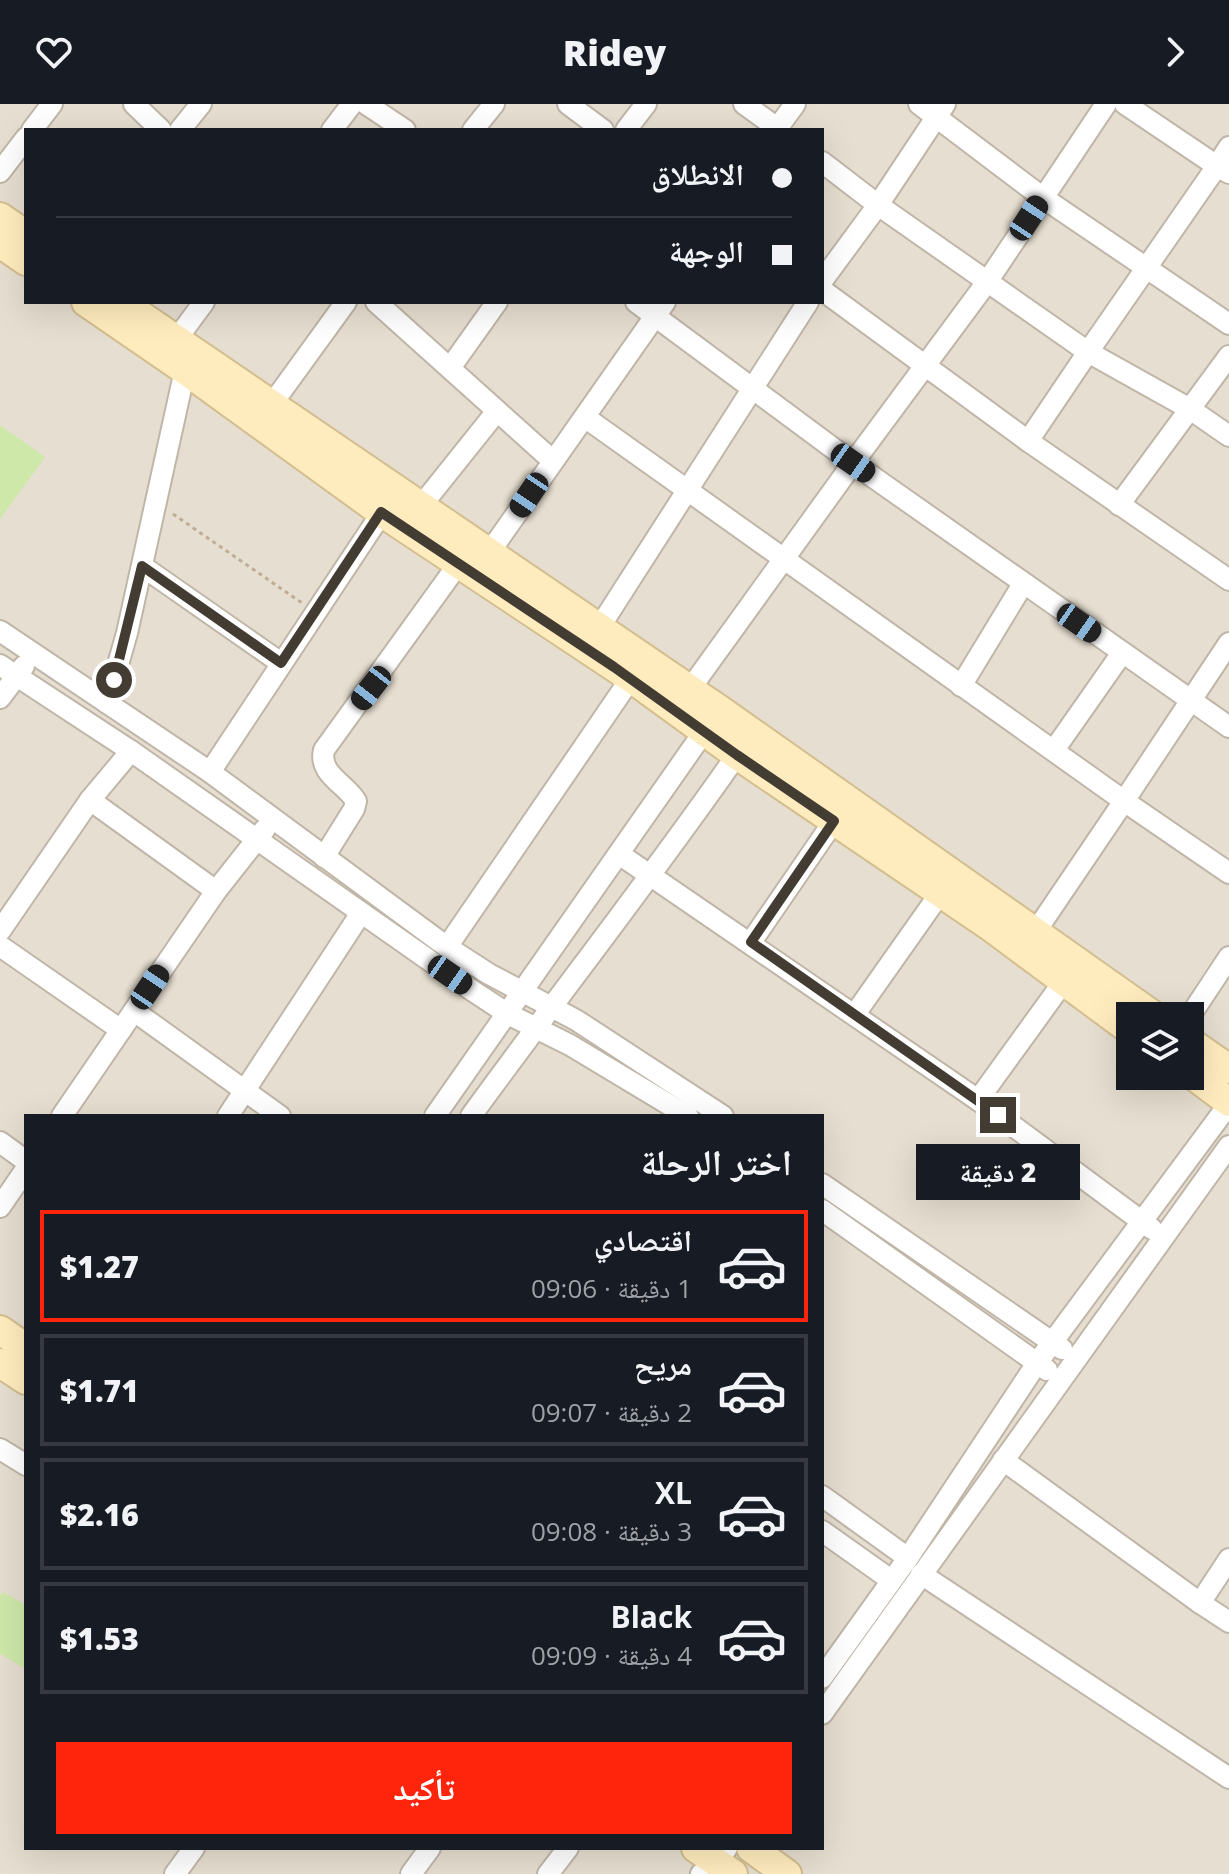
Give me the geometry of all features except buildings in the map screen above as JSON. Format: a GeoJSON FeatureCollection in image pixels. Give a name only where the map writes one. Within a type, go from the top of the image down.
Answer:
{"type":"FeatureCollection","features":[{"type":"Feature","properties":{"kind":"main road"},"geometry":{"type":"LineString","coordinates":[[0,217],[24,234]]}},
{"type":"Feature","properties":{"kind":"main road"},"geometry":{"type":"LineString","coordinates":[[0,243],[24,260]]}},
{"type":"Feature","properties":{"kind":"main road"},"geometry":{"type":"LineString","coordinates":[[89,304],[185,370],[400,503],[489,553],[690,689],[712,721]]}},
{"type":"Feature","properties":{"kind":"main road"},"geometry":{"type":"LineString","coordinates":[[124,304],[272,404],[400,503],[459,563],[631,678],[712,721],[1036,931],[1116,1016]]}},
{"type":"Feature","properties":{"kind":"main road"},"geometry":{"type":"LineString","coordinates":[[745,744],[834,821],[941,892],[1128,1002]]}},
{"type":"Feature","properties":{"kind":"main road"},"geometry":{"type":"LineString","coordinates":[[1204,1052],[1229,1069]]}},
{"type":"Feature","properties":{"kind":"main road"},"geometry":{"type":"LineString","coordinates":[[1204,1084],[1229,1103]]}},
{"type":"Feature","properties":{"kind":"main road"},"geometry":{"type":"LineString","coordinates":[[0,1330],[24,1347]]}},
{"type":"Feature","properties":{"kind":"main road"},"geometry":{"type":"LineString","coordinates":[[0,1363],[24,1379]]}},
{"type":"Feature","properties":{"kind":"main road"},"geometry":{"type":"LineString","coordinates":[[754,1850],[787,1874]]}},
{"type":"Feature","properties":{"kind":"street"},"geometry":{"type":"LineString","coordinates":[[34,128],[52,104]]}},
{"type":"Feature","properties":{"kind":"street"},"geometry":{"type":"LineString","coordinates":[[134,104],[159,128]]}},
{"type":"Feature","properties":{"kind":"street"},"geometry":{"type":"LineString","coordinates":[[182,128],[201,104]]}},
{"type":"Feature","properties":{"kind":"street"},"geometry":{"type":"LineString","coordinates":[[334,128],[352,104]]}},
{"type":"Feature","properties":{"kind":"street"},"geometry":{"type":"LineString","coordinates":[[366,104],[402,128]]}},
{"type":"Feature","properties":{"kind":"street"},"geometry":{"type":"LineString","coordinates":[[475,128],[494,104]]}},
{"type":"Feature","properties":{"kind":"street"},"geometry":{"type":"LineString","coordinates":[[568,104],[600,128]]}},
{"type":"Feature","properties":{"kind":"street"},"geometry":{"type":"LineString","coordinates":[[628,128],[646,104]]}},
{"type":"Feature","properties":{"kind":"street"},"geometry":{"type":"LineString","coordinates":[[744,104],[777,128]]}},
{"type":"Feature","properties":{"kind":"street"},"geometry":{"type":"LineString","coordinates":[[779,128],[795,104]]}},
{"type":"Feature","properties":{"kind":"street"},"geometry":{"type":"LineString","coordinates":[[919,104],[941,110],[1042,197],[1229,324]]}},
{"type":"Feature","properties":{"kind":"street"},"geometry":{"type":"LineString","coordinates":[[690,689],[987,282],[1106,104]]}},
{"type":"Feature","properties":{"kind":"street"},"geometry":{"type":"LineString","coordinates":[[1125,104],[1223,170]]}},
{"type":"Feature","properties":{"kind":"street"},"geometry":{"type":"LineString","coordinates":[[824,278],[878,205],[941,110]]}},
{"type":"Feature","properties":{"kind":"street"},"geometry":{"type":"LineString","coordinates":[[0,172],[24,141]]}},
{"type":"Feature","properties":{"kind":"street"},"geometry":{"type":"LineString","coordinates":[[1028,441],[1145,267],[1223,170],[1229,147]]}},
{"type":"Feature","properties":{"kind":"street"},"geometry":{"type":"LineString","coordinates":[[824,164],[1088,352],[1190,409],[1229,436]]}},
{"type":"Feature","properties":{"kind":"street"},"geometry":{"type":"LineString","coordinates":[[824,291],[1119,505],[1226,572]]}},
{"type":"Feature","properties":{"kind":"street"},"geometry":{"type":"LineString","coordinates":[[176,340],[203,304]]}},
{"type":"Feature","properties":{"kind":"street"},"geometry":{"type":"LineString","coordinates":[[272,404],[345,304]]}},
{"type":"Feature","properties":{"kind":"street"},"geometry":{"type":"LineString","coordinates":[[378,304],[553,461]]}},
{"type":"Feature","properties":{"kind":"street"},"geometry":{"type":"LineString","coordinates":[[450,368],[496,304]]}},
{"type":"Feature","properties":{"kind":"street"},"geometry":{"type":"LineString","coordinates":[[599,628],[807,304]]}},
{"type":"Feature","properties":{"kind":"street"},"geometry":{"type":"LineString","coordinates":[[489,553],[660,309],[753,390],[1229,727]]}},
{"type":"Feature","properties":{"kind":"street"},"geometry":{"type":"LineString","coordinates":[[1119,505],[1229,356]]}},
{"type":"Feature","properties":{"kind":"street"},"geometry":{"type":"LineString","coordinates":[[107,703],[127,633],[185,370]]}},
{"type":"Feature","properties":{"kind":"street"},"geometry":{"type":"LineString","coordinates":[[210,772],[315,612],[400,503],[497,411]]}},
{"type":"Feature","properties":{"kind":"street"},"geometry":{"type":"LineString","coordinates":[[586,418],[783,561],[1229,873]]}},
{"type":"Feature","properties":{"kind":"street"},"geometry":{"type":"LineString","coordinates":[[324,857],[356,801],[352,793],[327,771],[322,758],[324,750],[459,563]]}},
{"type":"Feature","properties":{"kind":"street"},"geometry":{"type":"LineString","coordinates":[[142,566],[281,663]]}},
{"type":"Feature","properties":{"kind":"street"},"geometry":{"type":"LineString","coordinates":[[961,686],[1023,584]]}},
{"type":"Feature","properties":{"kind":"street"},"geometry":{"type":"LineString","coordinates":[[1,634],[210,772],[447,947],[489,974],[576,1020],[716,1114]]}},
{"type":"Feature","properties":{"kind":"street"},"geometry":{"type":"LineString","coordinates":[[1036,931],[1229,643]]}},
{"type":"Feature","properties":{"kind":"street"},"geometry":{"type":"LineString","coordinates":[[1054,750],[1122,653]]}},
{"type":"Feature","properties":{"kind":"street"},"geometry":{"type":"LineString","coordinates":[[0,698],[8,670],[33,654]]}},
{"type":"Feature","properties":{"kind":"street"},"geometry":{"type":"LineString","coordinates":[[8,670],[131,751],[508,1014],[570,1045],[685,1114]]}},
{"type":"Feature","properties":{"kind":"street"},"geometry":{"type":"LineString","coordinates":[[447,947],[631,678]]}},
{"type":"Feature","properties":{"kind":"street"},"geometry":{"type":"LineString","coordinates":[[436,1114],[712,721]]}},
{"type":"Feature","properties":{"kind":"street"},"geometry":{"type":"LineString","coordinates":[[472,1114],[550,1006],[651,877],[745,744]]}},
{"type":"Feature","properties":{"kind":"street"},"geometry":{"type":"LineString","coordinates":[[0,931],[90,800],[131,751]]}},
{"type":"Feature","properties":{"kind":"street"},"geometry":{"type":"LineString","coordinates":[[90,800],[216,891]]}},
{"type":"Feature","properties":{"kind":"street"},"geometry":{"type":"LineString","coordinates":[[63,1114],[216,891],[272,820]]}},
{"type":"Feature","properties":{"kind":"street"},"geometry":{"type":"LineString","coordinates":[[751,942],[834,821]]}},
{"type":"Feature","properties":{"kind":"street"},"geometry":{"type":"LineString","coordinates":[[619,854],[978,1100],[1164,1237]]}},
{"type":"Feature","properties":{"kind":"street"},"geometry":{"type":"LineString","coordinates":[[855,1014],[941,892]]}},
{"type":"Feature","properties":{"kind":"street"},"geometry":{"type":"LineString","coordinates":[[229,1114],[361,913]]}},
{"type":"Feature","properties":{"kind":"street"},"geometry":{"type":"LineString","coordinates":[[0,946],[121,1030]]}},
{"type":"Feature","properties":{"kind":"street"},"geometry":{"type":"LineString","coordinates":[[1199,1002],[1229,957]]}},
{"type":"Feature","properties":{"kind":"street"},"geometry":{"type":"LineString","coordinates":[[978,1100],[1071,971]]}},
{"type":"Feature","properties":{"kind":"street"},"geometry":{"type":"LineString","coordinates":[[134,1011],[277,1114]]}},
{"type":"Feature","properties":{"kind":"street"},"geometry":{"type":"LineString","coordinates":[[824,1675],[908,1558],[1037,1363],[1229,1103]]}},
{"type":"Feature","properties":{"kind":"street"},"geometry":{"type":"LineString","coordinates":[[0,1142],[24,1160]]}},
{"type":"Feature","properties":{"kind":"street"},"geometry":{"type":"LineString","coordinates":[[824,1711],[1229,1146]]}},
{"type":"Feature","properties":{"kind":"street"},"geometry":{"type":"LineString","coordinates":[[0,1207],[24,1172]]}},
{"type":"Feature","properties":{"kind":"street"},"geometry":{"type":"LineString","coordinates":[[824,1185],[1075,1358]]}},
{"type":"Feature","properties":{"kind":"street"},"geometry":{"type":"LineString","coordinates":[[824,1211],[1060,1380]]}},
{"type":"Feature","properties":{"kind":"street"},"geometry":{"type":"LineString","coordinates":[[0,1449],[24,1464]]}},
{"type":"Feature","properties":{"kind":"street"},"geometry":{"type":"LineString","coordinates":[[1003,1460],[1229,1622]]}},
{"type":"Feature","properties":{"kind":"street"},"geometry":{"type":"LineString","coordinates":[[824,1497],[908,1558]]}},
{"type":"Feature","properties":{"kind":"street"},"geometry":{"type":"LineString","coordinates":[[824,1532],[891,1580]]}},
{"type":"Feature","properties":{"kind":"street"},"geometry":{"type":"LineString","coordinates":[[1200,1603],[1229,1559]]}},
{"type":"Feature","properties":{"kind":"street"},"geometry":{"type":"LineString","coordinates":[[921,1574],[1229,1778]]}},
{"type":"Feature","properties":{"kind":"street"},"geometry":{"type":"LineString","coordinates":[[175,1874],[193,1850]]}},
{"type":"Feature","properties":{"kind":"street"},"geometry":{"type":"LineString","coordinates":[[411,1874],[429,1850]]}},
{"type":"Feature","properties":{"kind":"street"},"geometry":{"type":"LineString","coordinates":[[548,1874],[566,1850]]}},
{"type":"Feature","properties":{"kind":"path"},"geometry":{"type":"LineString","coordinates":[[156,503],[315,612]]}},
{"type":"Feature","properties":{"kind":"shaded area"},"geometry":{"type":"Polygon","coordinates":[[[0,104],[1229,104],[1229,1874],[0,1874],[0,104]]]}},
{"type":"Feature","properties":{"kind":"green space"},"geometry":{"type":"Polygon","coordinates":[[[0,425],[45,457],[0,519],[0,425]]]}},
{"type":"Feature","properties":{"kind":"green space"},"geometry":{"type":"Polygon","coordinates":[[[3,1592],[24,1604],[24,1668],[0,1654],[0,1596],[3,1592]]]}},
{"type":"Feature","properties":{"kind":"route"},"geometry":{"type":"LineString","coordinates":[[114,680],[142,566],[281,663],[381,512],[658,697],[834,821],[751,942],[998,1115]]}}]}
